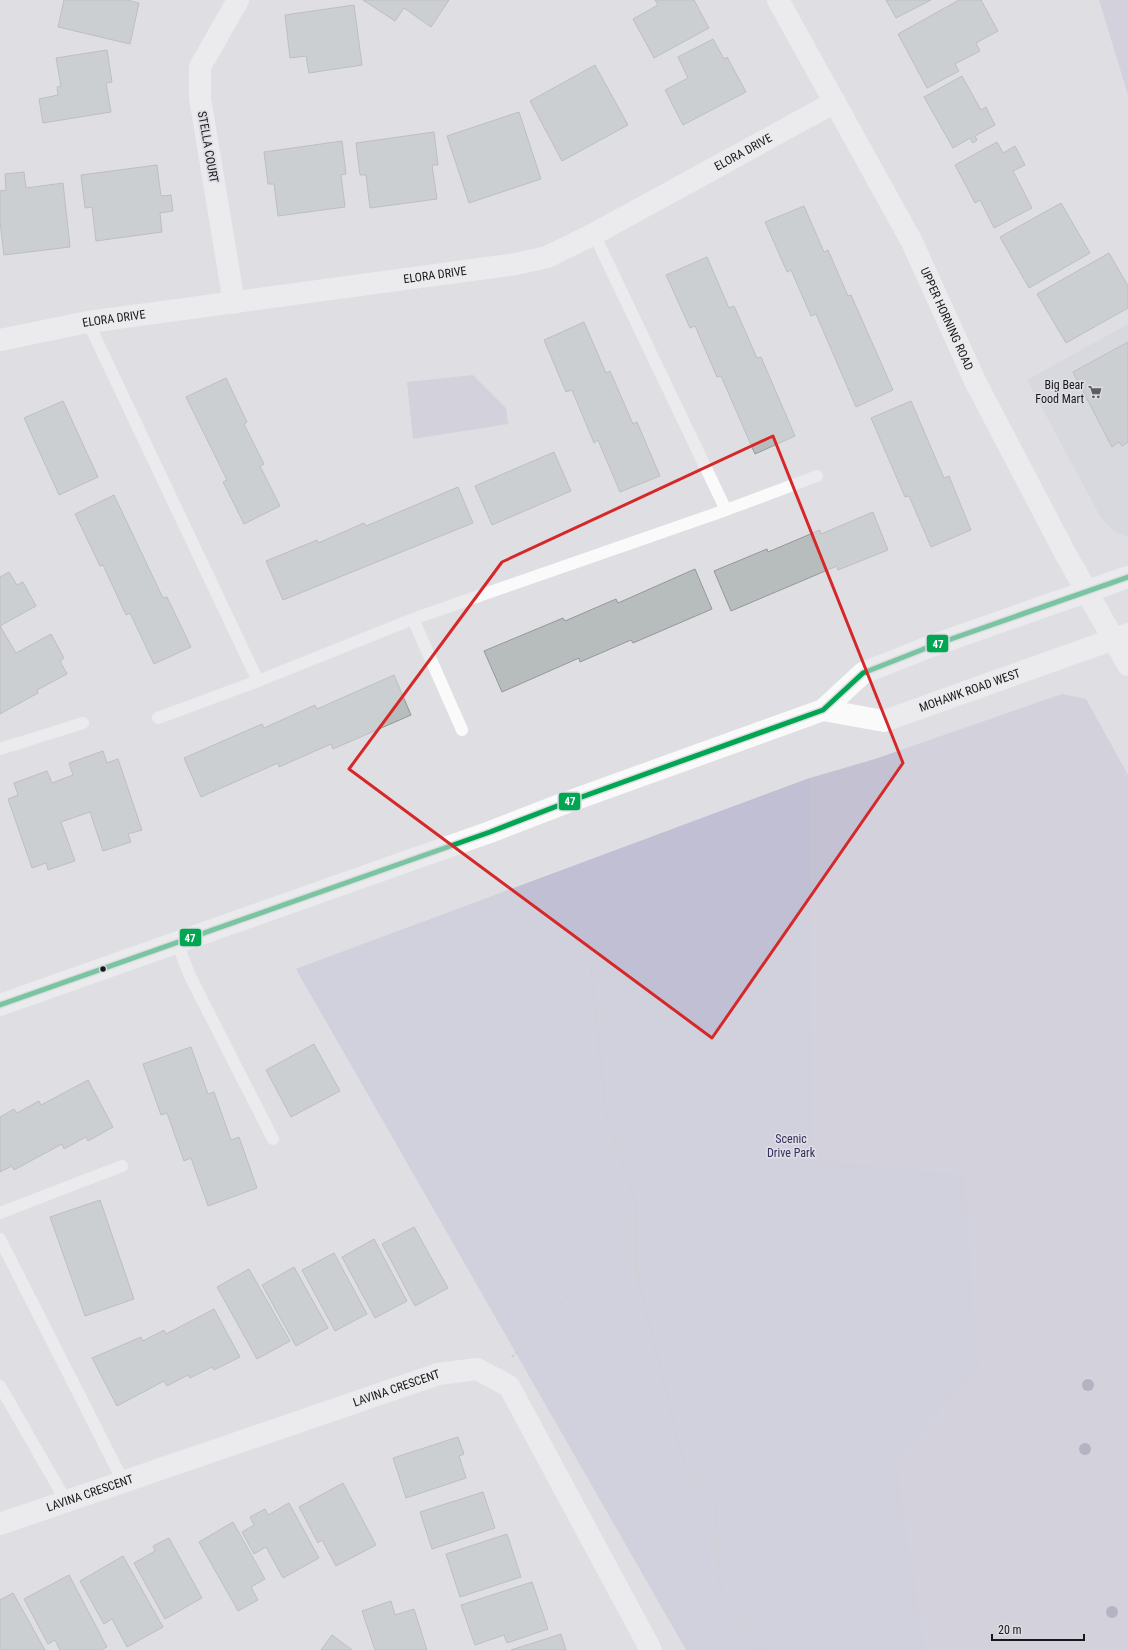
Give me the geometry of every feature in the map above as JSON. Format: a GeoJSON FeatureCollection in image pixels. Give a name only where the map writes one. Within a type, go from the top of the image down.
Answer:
{"type":"FeatureCollection","features":[{"type":"Feature","properties":{"kind":"street","name":"STELLA COURT"},"geometry":{"type":"LineString","coordinates":[[234,303],[200,98],[200,67],[238,0]]}},
{"type":"Feature","properties":{"kind":"street","name":"UPPER HORNING ROAD"},"geometry":{"type":"LineString","coordinates":[[778,0],[912,242],[975,381],[1064,553],[1086,592],[1121,636],[1128,665]]}},
{"type":"Feature","properties":{"kind":"street","name":"ELORA DRIVE"},"geometry":{"type":"LineString","coordinates":[[0,340],[88,322],[516,264],[548,257],[594,234],[835,102]]}},
{"type":"Feature","properties":{"kind":"street"},"geometry":{"type":"LineString","coordinates":[[0,1005],[490,832],[565,803],[823,710],[862,673],[934,645],[1128,576]]}},
{"type":"Feature","properties":{"kind":"street","name":"MOHAWK ROAD WEST"},"geometry":{"type":"LineString","coordinates":[[823,710],[884,721],[1121,636]]}},
{"type":"Feature","properties":{"kind":"street","name":"LAVINA CRESCENT"},"geometry":{"type":"LineString","coordinates":[[0,1524],[438,1374],[477,1369],[509,1386],[651,1650]]}},
{"type":"Feature","properties":{"kind":"lane"},"geometry":{"type":"LineString","coordinates":[[594,234],[726,510]]}},
{"type":"Feature","properties":{"kind":"lane"},"geometry":{"type":"LineString","coordinates":[[88,322],[258,681]]}},
{"type":"Feature","properties":{"kind":"lane"},"geometry":{"type":"LineString","coordinates":[[158,718],[258,681],[412,619],[726,510],[817,476]]}},
{"type":"Feature","properties":{"kind":"lane"},"geometry":{"type":"LineString","coordinates":[[412,619],[462,730]]}},
{"type":"Feature","properties":{"kind":"lane"},"geometry":{"type":"LineString","coordinates":[[0,749],[83,724]]}},
{"type":"Feature","properties":{"kind":"lane"},"geometry":{"type":"LineString","coordinates":[[177,943],[190,976],[273,1139]]}},
{"type":"Feature","properties":{"kind":"lane"},"geometry":{"type":"LineString","coordinates":[[0,1213],[122,1166]]}},
{"type":"Feature","properties":{"kind":"lane"},"geometry":{"type":"LineString","coordinates":[[0,1240],[123,1481]]}},
{"type":"Feature","properties":{"kind":"lane"},"geometry":{"type":"LineString","coordinates":[[0,1386],[66,1501]]}},
{"type":"Feature","properties":{"kind":"path"},"geometry":{"type":"LineString","coordinates":[[588,943],[606,1110],[637,1206],[635,1266],[684,1464],[716,1508],[719,1584],[760,1650]]}},
{"type":"Feature","properties":{"kind":"path"},"geometry":{"type":"LineString","coordinates":[[493,1378],[636,1222]]}},
{"type":"Feature","properties":{"kind":"highlighted area"},"geometry":{"type":"Polygon","coordinates":[[[773,436],[903,763],[712,1038],[349,769],[502,562],[773,436]]]}},
{"type":"Feature","properties":{"kind":"shaded area"},"geometry":{"type":"Polygon","coordinates":[[[1128,324],[1127,537],[1115,531],[1106,524],[1099,514],[1027,380],[1128,324]]]}},
{"type":"Feature","properties":{"kind":"green space"},"geometry":{"type":"Polygon","coordinates":[[[1099,0],[1128,0],[1128,95],[1099,0]]]}},
{"type":"Feature","properties":{"kind":"green space"},"geometry":{"type":"Polygon","coordinates":[[[473,375],[506,408],[508,424],[413,439],[407,382],[473,375]]]}},
{"type":"Feature","properties":{"kind":"green space","name":"Scenic Drive Park"},"geometry":{"type":"Polygon","coordinates":[[[1062,694],[1086,699],[1128,775],[1128,1650],[691,1650],[296,969],[810,778],[875,759],[1062,694]]]}},
{"type":"Feature","properties":{"kind":"green space"},"geometry":{"type":"Polygon","coordinates":[[[810,778],[813,1160],[964,1175],[978,1369],[895,1460],[925,1650],[686,1650],[296,969],[810,778]]]}},
{"type":"Feature","properties":{"kind":"building"},"geometry":{"type":"Polygon","coordinates":[[[64,0],[127,0],[139,3],[130,44],[58,27],[64,0]]]}},
{"type":"Feature","properties":{"kind":"building"},"geometry":{"type":"Polygon","coordinates":[[[363,0],[449,0],[431,27],[404,8],[395,21],[363,0]]]}},
{"type":"Feature","properties":{"kind":"building"},"geometry":{"type":"Polygon","coordinates":[[[655,0],[694,0],[709,28],[654,58],[633,19],[658,5],[655,0]]]}},
{"type":"Feature","properties":{"kind":"building"},"geometry":{"type":"Polygon","coordinates":[[[886,0],[931,0],[896,18],[886,0]]]}},
{"type":"Feature","properties":{"kind":"building"},"geometry":{"type":"Polygon","coordinates":[[[959,0],[981,0],[998,31],[976,43],[980,51],[955,64],[959,71],[927,88],[898,34],[959,0]]]}},
{"type":"Feature","properties":{"kind":"building"},"geometry":{"type":"Polygon","coordinates":[[[354,5],[362,65],[309,73],[306,56],[290,58],[285,15],[354,5]]]}},
{"type":"Feature","properties":{"kind":"building"},"geometry":{"type":"Polygon","coordinates":[[[713,39],[724,59],[727,57],[746,92],[683,125],[665,90],[688,78],[678,57],[713,39]]]}},
{"type":"Feature","properties":{"kind":"building"},"geometry":{"type":"Polygon","coordinates":[[[107,50],[112,82],[106,83],[111,112],[43,123],[39,99],[58,95],[57,87],[61,86],[56,58],[107,50]]]}},
{"type":"Feature","properties":{"kind":"building"},"geometry":{"type":"Polygon","coordinates":[[[595,65],[628,125],[562,161],[530,101],[595,65]]]}},
{"type":"Feature","properties":{"kind":"building"},"geometry":{"type":"Polygon","coordinates":[[[962,76],[981,110],[986,107],[995,125],[975,136],[977,140],[973,143],[970,138],[953,148],[924,97],[962,76]]]}},
{"type":"Feature","properties":{"kind":"building"},"geometry":{"type":"Polygon","coordinates":[[[519,112],[541,179],[469,203],[447,136],[519,112]]]}},
{"type":"Feature","properties":{"kind":"building"},"geometry":{"type":"Polygon","coordinates":[[[434,132],[438,165],[432,165],[437,199],[370,208],[366,175],[360,175],[356,143],[434,132]]]}},
{"type":"Feature","properties":{"kind":"building"},"geometry":{"type":"Polygon","coordinates":[[[342,141],[346,174],[341,175],[345,207],[278,216],[274,184],[268,184],[264,152],[342,141]]]}},
{"type":"Feature","properties":{"kind":"building"},"geometry":{"type":"Polygon","coordinates":[[[997,142],[1003,153],[1015,146],[1025,165],[1013,171],[1032,208],[994,228],[980,200],[975,203],[955,165],[997,142]]]}},
{"type":"Feature","properties":{"kind":"building"},"geometry":{"type":"Polygon","coordinates":[[[157,165],[161,196],[171,195],[173,211],[160,213],[162,232],[96,241],[92,207],[85,208],[81,175],[157,165]]]}},
{"type":"Feature","properties":{"kind":"building"},"geometry":{"type":"Polygon","coordinates":[[[24,172],[26,188],[63,183],[70,247],[4,255],[0,222],[0,191],[6,190],[5,174],[24,172]]]}},
{"type":"Feature","properties":{"kind":"building"},"geometry":{"type":"Polygon","coordinates":[[[1061,203],[1090,253],[1029,288],[1000,237],[1061,203]]]}},
{"type":"Feature","properties":{"kind":"building"},"geometry":{"type":"Polygon","coordinates":[[[804,206],[824,252],[828,250],[848,296],[851,295],[893,390],[856,407],[816,314],[811,316],[791,270],[787,272],[765,222],[804,206]]]}},
{"type":"Feature","properties":{"kind":"building"},"geometry":{"type":"Polygon","coordinates":[[[1109,253],[1128,286],[1128,308],[1066,343],[1037,294],[1109,253]]]}},
{"type":"Feature","properties":{"kind":"building"},"geometry":{"type":"Polygon","coordinates":[[[707,257],[729,308],[734,306],[757,358],[761,357],[795,436],[755,454],[721,376],[717,377],[695,326],[690,328],[666,275],[707,257]]]}},
{"type":"Feature","properties":{"kind":"building"},"geometry":{"type":"Polygon","coordinates":[[[584,322],[606,373],[610,371],[633,424],[637,422],[660,476],[620,492],[598,440],[594,443],[572,390],[566,392],[544,340],[584,322]]]}},
{"type":"Feature","properties":{"kind":"building"},"geometry":{"type":"Polygon","coordinates":[[[1128,342],[1128,442],[1122,446],[1119,442],[1112,447],[1073,372],[1128,342]]]}},
{"type":"Feature","properties":{"kind":"building"},"geometry":{"type":"Polygon","coordinates":[[[226,378],[247,422],[244,424],[264,464],[260,466],[280,506],[244,524],[223,482],[227,480],[186,397],[226,378]]]}},
{"type":"Feature","properties":{"kind":"building"},"geometry":{"type":"Polygon","coordinates":[[[63,401],[98,477],[59,495],[24,418],[63,401]]]}},
{"type":"Feature","properties":{"kind":"building"},"geometry":{"type":"Polygon","coordinates":[[[911,401],[944,478],[949,476],[971,530],[931,547],[909,496],[905,497],[871,418],[911,401]]]}},
{"type":"Feature","properties":{"kind":"building"},"geometry":{"type":"Polygon","coordinates":[[[554,452],[571,491],[492,525],[475,486],[554,452]]]}},
{"type":"Feature","properties":{"kind":"building"},"geometry":{"type":"Polygon","coordinates":[[[458,487],[473,523],[283,600],[266,561],[317,540],[318,543],[364,523],[366,526],[458,487]]]}},
{"type":"Feature","properties":{"kind":"building"},"geometry":{"type":"Polygon","coordinates":[[[114,495],[163,598],[167,597],[191,647],[154,664],[130,613],[126,615],[103,565],[100,566],[75,514],[114,495]]]}},
{"type":"Feature","properties":{"kind":"building"},"geometry":{"type":"Polygon","coordinates":[[[873,512],[888,550],[838,570],[837,566],[731,611],[714,571],[767,549],[768,552],[820,530],[821,534],[873,512]]]}},
{"type":"Feature","properties":{"kind":"building"},"geometry":{"type":"Polygon","coordinates":[[[695,569],[712,609],[633,643],[631,640],[580,662],[579,658],[502,692],[484,651],[563,618],[565,621],[616,599],[618,603],[695,569]]]}},
{"type":"Feature","properties":{"kind":"building"},"geometry":{"type":"Polygon","coordinates":[[[9,572],[17,585],[23,582],[36,606],[0,626],[0,577],[9,572]]]}},
{"type":"Feature","properties":{"kind":"building"},"geometry":{"type":"Polygon","coordinates":[[[0,626],[16,653],[51,634],[64,658],[60,661],[67,674],[37,690],[38,693],[0,714],[0,626]]]}},
{"type":"Feature","properties":{"kind":"building"},"geometry":{"type":"Polygon","coordinates":[[[394,675],[411,715],[333,749],[331,744],[279,767],[278,763],[201,797],[184,758],[262,724],[264,728],[315,705],[317,709],[394,675]]]}},
{"type":"Feature","properties":{"kind":"building"},"geometry":{"type":"Polygon","coordinates":[[[103,751],[107,763],[118,759],[142,830],[128,834],[131,842],[103,851],[90,812],[61,822],[75,861],[48,870],[46,863],[32,868],[8,799],[18,795],[14,783],[47,771],[52,783],[73,775],[69,763],[103,751]]]}},
{"type":"Feature","properties":{"kind":"building"},"geometry":{"type":"Polygon","coordinates":[[[314,1044],[340,1091],[291,1117],[266,1070],[314,1044]]]}},
{"type":"Feature","properties":{"kind":"building"},"geometry":{"type":"Polygon","coordinates":[[[191,1047],[208,1094],[214,1092],[231,1140],[239,1137],[257,1188],[208,1206],[191,1158],[184,1161],[167,1113],[161,1115],[143,1064],[191,1047]]]}},
{"type":"Feature","properties":{"kind":"building"},"geometry":{"type":"Polygon","coordinates":[[[88,1080],[113,1127],[88,1141],[86,1137],[64,1149],[62,1144],[14,1170],[12,1166],[0,1172],[0,1117],[14,1109],[17,1113],[39,1101],[41,1105],[88,1080]]]}},
{"type":"Feature","properties":{"kind":"building"},"geometry":{"type":"Polygon","coordinates":[[[100,1200],[134,1299],[85,1316],[50,1217],[100,1200]]]}},
{"type":"Feature","properties":{"kind":"building"},"geometry":{"type":"Polygon","coordinates":[[[414,1227],[448,1288],[415,1306],[382,1244],[414,1227]]]}},
{"type":"Feature","properties":{"kind":"building"},"geometry":{"type":"Polygon","coordinates":[[[374,1239],[407,1301],[375,1318],[342,1257],[374,1239]]]}},
{"type":"Feature","properties":{"kind":"building"},"geometry":{"type":"Polygon","coordinates":[[[334,1253],[367,1314],[335,1331],[302,1270],[334,1253]]]}},
{"type":"Feature","properties":{"kind":"building"},"geometry":{"type":"Polygon","coordinates":[[[294,1267],[328,1328],[296,1346],[262,1285],[294,1267]]]}},
{"type":"Feature","properties":{"kind":"building"},"geometry":{"type":"Polygon","coordinates":[[[249,1269],[290,1341],[257,1359],[217,1287],[249,1269]]]}},
{"type":"Feature","properties":{"kind":"building"},"geometry":{"type":"Polygon","coordinates":[[[214,1309],[240,1357],[214,1370],[212,1367],[190,1378],[188,1375],[167,1386],[164,1381],[117,1406],[92,1358],[141,1337],[143,1341],[164,1330],[166,1334],[214,1309]]]}},
{"type":"Feature","properties":{"kind":"building"},"geometry":{"type":"Polygon","coordinates":[[[458,1437],[464,1454],[459,1456],[466,1478],[406,1498],[393,1458],[458,1437]]]}},
{"type":"Feature","properties":{"kind":"building"},"geometry":{"type":"Polygon","coordinates":[[[343,1483],[376,1545],[336,1566],[322,1540],[318,1543],[299,1507],[343,1483]]]}},
{"type":"Feature","properties":{"kind":"building"},"geometry":{"type":"Polygon","coordinates":[[[483,1492],[495,1528],[432,1549],[420,1512],[483,1492]]]}},
{"type":"Feature","properties":{"kind":"building"},"geometry":{"type":"Polygon","coordinates":[[[289,1503],[319,1558],[283,1578],[266,1547],[254,1554],[242,1532],[254,1525],[250,1517],[265,1509],[268,1515],[289,1503]]]}},
{"type":"Feature","properties":{"kind":"building"},"geometry":{"type":"Polygon","coordinates":[[[233,1522],[265,1579],[251,1587],[258,1600],[238,1611],[199,1542],[233,1522]]]}},
{"type":"Feature","properties":{"kind":"building"},"geometry":{"type":"Polygon","coordinates":[[[507,1534],[521,1577],[460,1597],[446,1554],[507,1534]]]}},
{"type":"Feature","properties":{"kind":"building"},"geometry":{"type":"Polygon","coordinates":[[[169,1538],[202,1598],[165,1619],[134,1563],[155,1551],[153,1546],[169,1538]]]}},
{"type":"Feature","properties":{"kind":"building"},"geometry":{"type":"Polygon","coordinates":[[[123,1556],[163,1627],[127,1647],[112,1619],[104,1624],[80,1581],[123,1556]]]}},
{"type":"Feature","properties":{"kind":"building"},"geometry":{"type":"Polygon","coordinates":[[[69,1575],[107,1647],[101,1650],[60,1650],[55,1640],[48,1644],[24,1599],[69,1575]]]}},
{"type":"Feature","properties":{"kind":"building"},"geometry":{"type":"Polygon","coordinates":[[[532,1582],[548,1629],[507,1643],[504,1635],[475,1645],[461,1605],[532,1582]]]}},
{"type":"Feature","properties":{"kind":"building"},"geometry":{"type":"Polygon","coordinates":[[[13,1593],[45,1650],[0,1650],[0,1600],[13,1593]]]}},
{"type":"Feature","properties":{"kind":"building"},"geometry":{"type":"Polygon","coordinates":[[[391,1601],[395,1615],[414,1609],[427,1650],[375,1650],[362,1611],[391,1601]]]}},
{"type":"Feature","properties":{"kind":"building"},"geometry":{"type":"Polygon","coordinates":[[[561,1634],[566,1650],[511,1650],[561,1634]]]}},
{"type":"Feature","properties":{"kind":"building"},"geometry":{"type":"Polygon","coordinates":[[[332,1635],[352,1650],[321,1650],[332,1635]]]}},
{"type":"Feature","properties":{"kind":"transit line","name":"47"},"geometry":{"type":"LineString","coordinates":[[0,1005],[490,832],[565,803],[823,710],[863,673],[934,645],[1128,577]]}},
{"type":"Feature","properties":{"kind":"place","name":"Big Bear Food Mart"},"geometry":{"type":"Point","coordinates":[1095,392]}}]}
